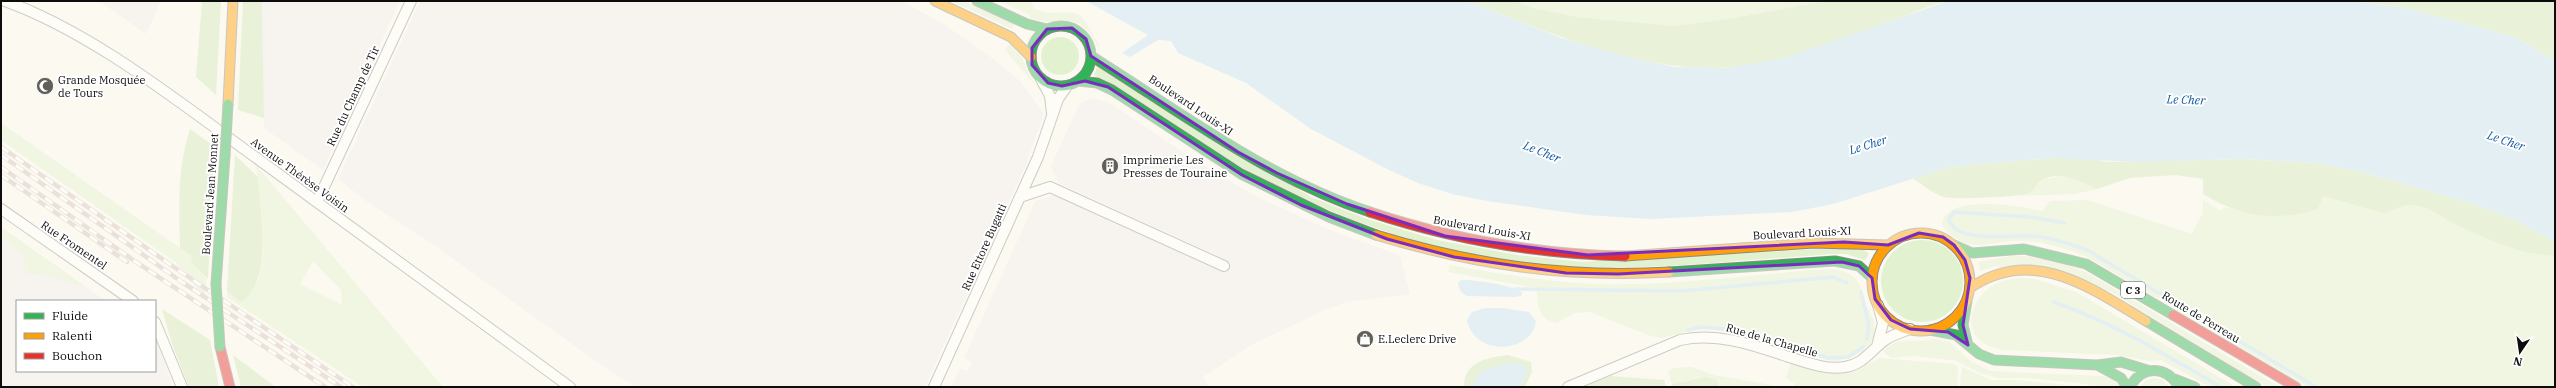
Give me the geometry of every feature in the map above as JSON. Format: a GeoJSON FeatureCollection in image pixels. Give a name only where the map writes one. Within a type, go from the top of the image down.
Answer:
{"type":"FeatureCollection","features":[{"type":"Feature","properties":{"kind":"main road","name":"Boulevard Jean Monnet"},"geometry":{"type":"LineString","coordinates":[[230,387],[220,347],[216,284],[225,156],[233,1]]}},
{"type":"Feature","properties":{"kind":"main road"},"geometry":{"type":"LineString","coordinates":[[935,1],[1012,36],[1031,57]]}},
{"type":"Feature","properties":{"kind":"main road"},"geometry":{"type":"LineString","coordinates":[[977,1],[1027,24],[1047,29]]}},
{"type":"Feature","properties":{"kind":"main road"},"geometry":{"type":"LineString","coordinates":[[1055,26],[1072,28],[1086,39],[1091,56],[1085,74],[1078,81],[1067,86],[1056,86],[1041,79],[1032,65],[1031,57],[1035,41],[1047,29],[1055,26]]}},
{"type":"Feature","properties":{"kind":"main road","name":"Boulevard Louis-XI"},"geometry":{"type":"LineString","coordinates":[[1091,56],[1238,152],[1277,173],[1348,204],[1445,236],[1524,249],[1588,255],[1634,255],[1823,242],[1888,245]]}},
{"type":"Feature","properties":{"kind":"main road"},"geometry":{"type":"LineString","coordinates":[[1078,81],[1097,83],[1112,90],[1222,163],[1295,202],[1387,239],[1437,253],[1515,268],[1618,274],[1835,261],[1859,266],[1872,278]]}},
{"type":"Feature","properties":{"kind":"main road"},"geometry":{"type":"LineString","coordinates":[[1968,345],[1963,333],[1966,301],[1970,288],[1970,278],[1965,260],[1954,245],[1943,237],[1919,232],[1903,236],[1888,245],[1877,260],[1872,278],[1873,292],[1878,305],[1892,320],[1910,329],[1930,330],[1956,335],[1968,345],[1980,354],[1999,361],[2097,366],[2121,362],[2147,370],[2163,370],[2177,383],[2195,387]]}},
{"type":"Feature","properties":{"kind":"main road","name":"Route de Perreau"},"geometry":{"type":"LineString","coordinates":[[1954,245],[1972,253],[2024,249],[2044,252],[2086,264],[2296,387]]}},
{"type":"Feature","properties":{"kind":"main road","name":"C 3"},"geometry":{"type":"LineString","coordinates":[[1970,288],[1992,273],[2012,269],[2040,270],[2067,277],[2092,289],[2256,387]]}},
{"type":"Feature","properties":{"kind":"main road"},"geometry":{"type":"LineString","coordinates":[[1930,330],[1952,320],[1966,301]]}},
{"type":"Feature","properties":{"kind":"main road"},"geometry":{"type":"LineString","coordinates":[[2097,366],[2121,378],[2127,387]]}},
{"type":"Feature","properties":{"kind":"main road"},"geometry":{"type":"LineString","coordinates":[[2130,387],[2136,377],[2147,370]]}},
{"type":"Feature","properties":{"kind":"street","name":"Avenue Thérèse Voisin"},"geometry":{"type":"LineString","coordinates":[[5,1],[64,26],[90,42],[234,141],[570,387]]}},
{"type":"Feature","properties":{"kind":"street","name":"Rue du Champ de Tir"},"geometry":{"type":"LineString","coordinates":[[317,202],[411,1]]}},
{"type":"Feature","properties":{"kind":"street","name":"Rue Ettore Bugatti"},"geometry":{"type":"LineString","coordinates":[[1041,79],[1050,96],[1052,115]]}},
{"type":"Feature","properties":{"kind":"street","name":"Rue Ettore Bugatti"},"geometry":{"type":"LineString","coordinates":[[934,387],[1038,157],[1058,99],[1067,86]]}},
{"type":"Feature","properties":{"kind":"street"},"geometry":{"type":"LineString","coordinates":[[1020,197],[1050,187],[1224,266]]}},
{"type":"Feature","properties":{"kind":"street","name":"Rue Fromentel"},"geometry":{"type":"LineString","coordinates":[[1,209],[132,300]]}},
{"type":"Feature","properties":{"kind":"street"},"geometry":{"type":"LineString","coordinates":[[1877,346],[1883,323],[1878,305]]}},
{"type":"Feature","properties":{"kind":"street"},"geometry":{"type":"LineString","coordinates":[[156,324],[182,387]]}},
{"type":"Feature","properties":{"kind":"street","name":"Rue de la Chapelle"},"geometry":{"type":"LineString","coordinates":[[1568,387],[1680,340],[1717,337],[1731,339],[1825,367],[1854,364],[1863,360],[1877,346],[1892,336],[1910,329]]}},
{"type":"Feature","properties":{"kind":"highlighted area"},"geometry":{"type":"Polygon","coordinates":[[[1072,28],[1086,39],[1091,56],[1238,152],[1277,173],[1347,204],[1445,236],[1588,255],[1844,242],[1888,245],[1919,233],[1943,237],[1954,245],[1965,260],[1970,278],[1963,325],[1968,345],[1948,332],[1910,329],[1891,320],[1875,299],[1872,278],[1859,266],[1842,262],[1618,274],[1566,273],[1454,257],[1387,239],[1301,205],[1242,175],[1108,87],[1085,81],[1062,86],[1048,83],[1032,65],[1032,48],[1047,29],[1072,28]]]}},
{"type":"Feature","properties":{"kind":"shaded area"},"geometry":{"type":"Polygon","coordinates":[[[99,1],[161,1],[146,34],[99,1]]]}},
{"type":"Feature","properties":{"kind":"shaded area"},"geometry":{"type":"Polygon","coordinates":[[[262,1],[400,1],[323,170],[264,128],[262,1]]]}},
{"type":"Feature","properties":{"kind":"shaded area"},"geometry":{"type":"Polygon","coordinates":[[[420,1],[901,1],[942,23],[988,55],[1019,80],[1043,112],[1042,120],[1024,169],[925,387],[637,387],[611,372],[431,243],[370,204],[338,179],[420,1]]]}},
{"type":"Feature","properties":{"kind":"shaded area"},"geometry":{"type":"Polygon","coordinates":[[[1092,98],[1110,103],[1199,163],[1257,197],[1339,234],[1400,255],[1410,294],[1346,302],[1325,310],[1249,346],[1203,377],[1210,387],[951,387],[960,368],[967,371],[972,362],[964,358],[1035,202],[1053,195],[1220,270],[1225,259],[1058,183],[1051,166],[1080,103],[1092,98]]]}},
{"type":"Feature","properties":{"kind":"shaded area"},"geometry":{"type":"Polygon","coordinates":[[[1,227],[105,300],[16,300],[16,372],[156,372],[156,340],[173,387],[1,387],[1,227]]]}},
{"type":"Feature","properties":{"kind":"green space"},"geometry":{"type":"Polygon","coordinates":[[[202,1],[221,1],[216,95],[196,77],[202,1]]]}},
{"type":"Feature","properties":{"kind":"green space"},"geometry":{"type":"Polygon","coordinates":[[[243,1],[262,1],[264,118],[238,110],[243,1]]]}},
{"type":"Feature","properties":{"kind":"green space"},"geometry":{"type":"Polygon","coordinates":[[[951,1],[963,1],[1014,24],[1012,29],[951,1]]]}},
{"type":"Feature","properties":{"kind":"green space"},"geometry":{"type":"Polygon","coordinates":[[[1000,1],[1031,1],[1035,9],[1044,12],[1074,13],[1085,21],[1097,41],[1099,49],[1091,35],[1084,27],[1077,23],[1069,21],[1042,21],[1030,18],[1030,15],[1000,1]]]}},
{"type":"Feature","properties":{"kind":"green space"},"geometry":{"type":"Polygon","coordinates":[[[1467,1],[1515,1],[1533,8],[1577,17],[1676,26],[1734,18],[1826,1],[1948,1],[1935,4],[1797,55],[1741,66],[1700,68],[1660,64],[1621,56],[1543,31],[1467,1]]]}},
{"type":"Feature","properties":{"kind":"green space"},"geometry":{"type":"Polygon","coordinates":[[[1515,1],[1826,1],[1734,18],[1676,26],[1577,17],[1533,8],[1515,1]]]}},
{"type":"Feature","properties":{"kind":"green space"},"geometry":{"type":"Polygon","coordinates":[[[2353,1],[2555,1],[2555,61],[2515,37],[2401,7],[2353,1]]]}},
{"type":"Feature","properties":{"kind":"green space"},"geometry":{"type":"Polygon","coordinates":[[[1056,37],[1064,37],[1074,42],[1078,49],[1078,63],[1074,70],[1064,75],[1056,75],[1046,70],[1044,67],[1041,60],[1041,52],[1046,42],[1049,40],[1056,37]]]}},
{"type":"Feature","properties":{"kind":"green space"},"geometry":{"type":"Polygon","coordinates":[[[1010,44],[1022,58],[1029,75],[1040,91],[1005,50],[1010,44]]]}},
{"type":"Feature","properties":{"kind":"green space"},"geometry":{"type":"Polygon","coordinates":[[[1097,67],[1311,197],[1367,219],[1437,240],[1517,255],[1582,262],[1838,248],[1864,250],[1869,254],[1865,260],[1846,254],[1832,254],[1693,264],[1609,268],[1562,267],[1515,262],[1468,254],[1377,228],[1332,212],[1289,192],[1228,160],[1094,75],[1097,67]]]}},
{"type":"Feature","properties":{"kind":"green space"},"geometry":{"type":"Polygon","coordinates":[[[1,123],[193,257],[190,262],[206,278],[205,298],[175,262],[1,140],[1,123]]]}},
{"type":"Feature","properties":{"kind":"green space"},"geometry":{"type":"Polygon","coordinates":[[[190,129],[215,147],[208,279],[190,262],[193,257],[180,248],[179,203],[181,173],[190,129]]]}},
{"type":"Feature","properties":{"kind":"green space"},"geometry":{"type":"Polygon","coordinates":[[[235,155],[258,177],[262,226],[261,263],[257,280],[251,293],[240,302],[227,291],[235,155]]]}},
{"type":"Feature","properties":{"kind":"green space"},"geometry":{"type":"Polygon","coordinates":[[[2051,158],[2090,158],[2108,162],[2242,159],[2317,163],[2365,173],[2467,202],[2516,220],[2555,242],[2555,255],[2530,253],[2489,240],[2453,223],[2433,211],[2416,205],[2404,206],[2385,214],[2323,196],[2318,209],[2287,215],[2259,215],[2231,208],[2203,194],[2203,179],[2175,175],[2130,178],[2097,189],[2076,180],[2061,176],[2053,176],[2039,182],[2029,193],[2013,196],[1972,198],[1950,198],[1940,196],[1912,178],[1950,167],[2051,158]]]}},
{"type":"Feature","properties":{"kind":"green space"},"geometry":{"type":"Polygon","coordinates":[[[256,165],[443,387],[363,387],[227,297],[227,291],[240,302],[254,289],[260,275],[263,227],[256,165]],[[313,261],[300,284],[342,305],[341,290],[313,261]]]}},
{"type":"Feature","properties":{"kind":"green space"},"geometry":{"type":"Polygon","coordinates":[[[2065,177],[2079,180],[2097,189],[2075,194],[2015,196],[2029,191],[2045,179],[2065,177]]]}},
{"type":"Feature","properties":{"kind":"green space"},"geometry":{"type":"Polygon","coordinates":[[[2323,196],[2385,214],[2404,206],[2416,205],[2433,211],[2489,240],[2530,253],[2555,255],[2555,387],[2308,387],[2087,257],[2056,246],[2024,241],[1980,245],[1970,244],[1961,242],[1951,235],[1942,225],[1946,215],[1956,209],[1969,205],[2002,205],[2042,211],[2050,201],[2087,200],[2192,234],[2203,213],[2203,200],[2221,211],[2224,207],[2255,214],[2323,196]]]}},
{"type":"Feature","properties":{"kind":"green space"},"geometry":{"type":"Polygon","coordinates":[[[1,227],[83,285],[48,276],[26,274],[23,254],[1,237],[1,227]]]}},
{"type":"Feature","properties":{"kind":"green space"},"geometry":{"type":"Polygon","coordinates":[[[1914,240],[1930,240],[1945,247],[1956,258],[1963,273],[1963,289],[1960,297],[1951,310],[1938,319],[1930,322],[1914,322],[1899,315],[1888,304],[1881,289],[1881,273],[1888,258],[1899,247],[1914,240]]]}},
{"type":"Feature","properties":{"kind":"green space"},"geometry":{"type":"Polygon","coordinates":[[[2013,256],[2050,260],[2086,272],[2279,387],[2267,387],[2111,292],[1995,266],[1980,271],[1978,262],[2013,256]]]}},
{"type":"Feature","properties":{"kind":"green space"},"geometry":{"type":"Polygon","coordinates":[[[1450,265],[1524,277],[1597,284],[1651,284],[1813,270],[1838,270],[1848,273],[1860,285],[1865,303],[1872,315],[1874,332],[1868,346],[1863,351],[1849,358],[1833,361],[1715,329],[1693,330],[1661,338],[1648,335],[1590,312],[1574,313],[1557,323],[1546,319],[1542,315],[1537,300],[1537,288],[1448,272],[1450,265]]]}},
{"type":"Feature","properties":{"kind":"green space"},"geometry":{"type":"Polygon","coordinates":[[[2021,278],[2035,279],[2076,292],[2236,387],[2210,387],[2161,360],[2150,361],[2116,355],[2004,350],[1985,344],[1979,340],[1974,333],[1972,326],[1973,310],[1977,302],[1987,289],[1997,283],[2021,278]]]}},
{"type":"Feature","properties":{"kind":"green space"},"geometry":{"type":"Polygon","coordinates":[[[162,309],[210,340],[219,387],[189,387],[172,344],[162,309]]]}},
{"type":"Feature","properties":{"kind":"green space"},"geometry":{"type":"Polygon","coordinates":[[[1935,339],[1950,342],[1970,361],[1990,371],[2100,376],[2113,379],[2121,387],[2097,387],[2080,383],[2026,378],[1998,378],[1980,373],[1957,361],[1914,356],[1891,358],[1883,351],[1889,346],[1901,341],[1935,339]]]}},
{"type":"Feature","properties":{"kind":"green space"},"geometry":{"type":"Polygon","coordinates":[[[233,355],[273,385],[274,387],[241,387],[233,355]]]}},
{"type":"Feature","properties":{"kind":"green space"},"geometry":{"type":"Polygon","coordinates":[[[1508,355],[1531,362],[1532,372],[1525,387],[1464,387],[1465,378],[1472,366],[1478,362],[1508,355]]]}},
{"type":"Feature","properties":{"kind":"green space"},"geometry":{"type":"Polygon","coordinates":[[[1879,358],[1954,364],[1958,368],[1957,387],[1792,387],[1795,384],[1786,378],[1791,364],[1837,374],[1856,371],[1879,358]]]}},
{"type":"Feature","properties":{"kind":"green space"},"geometry":{"type":"Polygon","coordinates":[[[1692,367],[1713,375],[1783,387],[1719,387],[1717,380],[1700,377],[1672,384],[1668,372],[1672,368],[1692,367]]]}},
{"type":"Feature","properties":{"kind":"green space"},"geometry":{"type":"Polygon","coordinates":[[[1962,367],[1991,380],[2017,380],[2086,387],[1960,387],[1962,367]]]}},
{"type":"Feature","properties":{"kind":"green space"},"geometry":{"type":"Polygon","coordinates":[[[1611,376],[1664,380],[1666,386],[1592,387],[1588,384],[1611,376]]]}},
{"type":"Feature","properties":{"kind":"green space"},"geometry":{"type":"Polygon","coordinates":[[[1704,377],[1717,380],[1719,387],[1673,387],[1672,384],[1704,377]]]}},
{"type":"Feature","properties":{"kind":"green space"},"geometry":{"type":"Polygon","coordinates":[[[2154,378],[2163,380],[2169,387],[2140,387],[2145,381],[2154,378]]]}},
{"type":"Feature","properties":{"kind":"water","name":"Le Cher"},"geometry":{"type":"Polygon","coordinates":[[[1086,1],[1467,1],[1561,38],[1636,59],[1675,67],[1725,68],[1782,59],[1948,1],[2353,1],[2401,7],[2515,37],[2555,61],[2555,242],[2516,220],[2467,202],[2365,173],[2317,163],[2242,159],[2139,162],[2051,158],[1950,167],[1833,204],[1792,212],[1651,219],[1586,215],[1487,201],[1452,194],[1418,183],[1389,170],[1311,129],[1246,83],[1178,53],[1171,41],[1158,40],[1130,57],[1122,53],[1148,35],[1086,1]]]}},
{"type":"Feature","properties":{"kind":"water"},"geometry":{"type":"Polygon","coordinates":[[[1462,280],[1504,286],[1519,290],[1522,293],[1521,296],[1514,297],[1467,296],[1459,287],[1458,282],[1462,280]]]}},
{"type":"Feature","properties":{"kind":"water"},"geometry":{"type":"Polygon","coordinates":[[[1485,308],[1502,308],[1529,312],[1536,321],[1532,332],[1525,340],[1514,345],[1503,347],[1491,345],[1480,340],[1472,332],[1467,320],[1472,312],[1485,308]]]}},
{"type":"Feature","properties":{"kind":"water"},"geometry":{"type":"Polygon","coordinates":[[[1512,362],[1523,365],[1526,369],[1524,380],[1516,387],[1471,387],[1481,371],[1512,362]]]}},
{"type":"Feature","properties":{"kind":"waterway"},"geometry":{"type":"LineString","coordinates":[[2065,223],[2030,217],[1954,212],[1949,219],[1954,227],[1962,232],[1973,235],[2000,237],[2034,236],[2068,243],[2087,250],[2316,387]]}},
{"type":"Feature","properties":{"kind":"waterway"},"geometry":{"type":"LineString","coordinates":[[1515,289],[1682,291],[1833,277],[1847,283]]}},
{"type":"Feature","properties":{"kind":"waterway"},"geometry":{"type":"LineString","coordinates":[[1861,292],[1869,325],[1867,339]]}},
{"type":"Feature","properties":{"kind":"waterway"},"geometry":{"type":"LineString","coordinates":[[2054,302],[2076,310],[2118,330],[2221,387]]}},
{"type":"Feature","properties":{"kind":"waterway"},"geometry":{"type":"LineString","coordinates":[[1688,330],[1701,327],[1733,330],[1828,358],[1848,357],[1863,347]]}},
{"type":"Feature","properties":{"kind":"railway"},"geometry":{"type":"LineString","coordinates":[[1,147],[184,274],[353,387]]}},
{"type":"Feature","properties":{"kind":"railway"},"geometry":{"type":"LineString","coordinates":[[1,155],[182,282],[341,387]]}},
{"type":"Feature","properties":{"kind":"railway"},"geometry":{"type":"LineString","coordinates":[[1,167],[136,262],[325,387]]}},
{"type":"Feature","properties":{"kind":"railway"},"geometry":{"type":"LineString","coordinates":[[1,175],[127,262]]}},
{"type":"Feature","properties":{"kind":"traffic: fast"},"geometry":{"type":"LineString","coordinates":[[977,1],[1027,24],[1047,29]]}},
{"type":"Feature","properties":{"kind":"traffic: fast"},"geometry":{"type":"LineString","coordinates":[[1055,26],[1067,26],[1078,31],[1086,39],[1091,50],[1091,56],[1089,68],[1078,81],[1067,86],[1055,86],[1044,81],[1036,73],[1031,62],[1031,50],[1036,39],[1044,31],[1055,26]]}},
{"type":"Feature","properties":{"kind":"traffic: fast"},"geometry":{"type":"LineString","coordinates":[[1091,56],[1226,143],[1260,163],[1332,198],[1370,212]]}},
{"type":"Feature","properties":{"kind":"traffic: fast"},"geometry":{"type":"LineString","coordinates":[[1078,81],[1097,83],[1112,90],[1241,174],[1329,217],[1376,235]]}},
{"type":"Feature","properties":{"kind":"traffic: fast"},"geometry":{"type":"LineString","coordinates":[[225,156],[228,104]]}},
{"type":"Feature","properties":{"kind":"traffic: fast"},"geometry":{"type":"LineString","coordinates":[[216,284],[225,156]]}},
{"type":"Feature","properties":{"kind":"traffic: fast"},"geometry":{"type":"LineString","coordinates":[[1954,245],[1972,253],[2024,249],[2086,264],[2173,315]]}},
{"type":"Feature","properties":{"kind":"traffic: fast"},"geometry":{"type":"LineString","coordinates":[[1669,272],[1835,261],[1859,266],[1872,278]]}},
{"type":"Feature","properties":{"kind":"traffic: fast"},"geometry":{"type":"LineString","coordinates":[[216,284],[220,347]]}},
{"type":"Feature","properties":{"kind":"traffic: fast"},"geometry":{"type":"LineString","coordinates":[[1967,301],[1963,325],[1968,345]]}},
{"type":"Feature","properties":{"kind":"traffic: fast"},"geometry":{"type":"LineString","coordinates":[[2146,321],[2256,387]]}},
{"type":"Feature","properties":{"kind":"traffic: fast"},"geometry":{"type":"LineString","coordinates":[[1930,330],[1956,335],[1979,354],[1994,360],[2097,365],[2121,362],[2147,370]]}},
{"type":"Feature","properties":{"kind":"traffic: fast"},"geometry":{"type":"LineString","coordinates":[[2097,365],[2121,378],[2127,387]]}},
{"type":"Feature","properties":{"kind":"traffic: fast"},"geometry":{"type":"LineString","coordinates":[[2130,387],[2141,375],[2154,370],[2168,375],[2179,387]]}},
{"type":"Feature","properties":{"kind":"traffic: fast"},"geometry":{"type":"LineString","coordinates":[[2175,379],[2195,387]]}},
{"type":"Feature","properties":{"kind":"traffic: slow"},"geometry":{"type":"LineString","coordinates":[[228,104],[233,1]]}},
{"type":"Feature","properties":{"kind":"traffic: slow"},"geometry":{"type":"LineString","coordinates":[[935,1],[1011,37],[1031,57]]}},
{"type":"Feature","properties":{"kind":"traffic: slow"},"geometry":{"type":"LineString","coordinates":[[1921,233],[1940,237],[1956,247],[1966,263],[1970,282],[1966,301],[1956,317],[1940,327],[1921,331],[1902,327],[1886,317],[1876,301],[1872,282],[1876,263],[1886,247],[1902,237],[1921,233]]}},
{"type":"Feature","properties":{"kind":"traffic: slow"},"geometry":{"type":"LineString","coordinates":[[1376,235],[1449,254],[1521,267],[1594,273],[1669,272]]}},
{"type":"Feature","properties":{"kind":"traffic: slow"},"geometry":{"type":"LineString","coordinates":[[1625,256],[1813,243],[1888,245]]}},
{"type":"Feature","properties":{"kind":"traffic: slow"},"geometry":{"type":"LineString","coordinates":[[1970,288],[1993,276],[2016,270],[2039,271],[2061,276],[2083,285],[2146,321]]}},
{"type":"Feature","properties":{"kind":"traffic: jam"},"geometry":{"type":"LineString","coordinates":[[1370,212],[1401,222],[1464,238],[1496,244],[1528,249],[1592,255],[1625,256]]}},
{"type":"Feature","properties":{"kind":"traffic: jam"},"geometry":{"type":"LineString","coordinates":[[2173,315],[2296,387]]}},
{"type":"Feature","properties":{"kind":"traffic: jam"},"geometry":{"type":"LineString","coordinates":[[220,347],[230,387]]}},
{"type":"Feature","properties":{"kind":"place","name":"Grande Mosquée de Tours"},"geometry":{"type":"Point","coordinates":[45,86]}},
{"type":"Feature","properties":{"kind":"place","name":"Imprimerie Les Presses de Touraine"},"geometry":{"type":"Point","coordinates":[1110,166]}},
{"type":"Feature","properties":{"kind":"place","name":"E.Leclerc Drive"},"geometry":{"type":"Point","coordinates":[1365,339]}}]}
